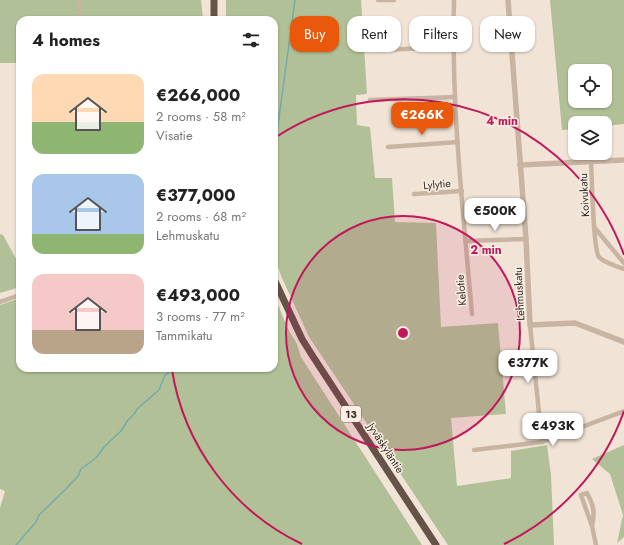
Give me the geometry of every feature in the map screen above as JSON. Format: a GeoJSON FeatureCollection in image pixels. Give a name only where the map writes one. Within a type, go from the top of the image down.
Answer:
{"type":"FeatureCollection","features":[{"type":"Feature","properties":{"kind":"highway"},"geometry":{"type":"LineString","coordinates":[[214,0],[214,16]]}},
{"type":"Feature","properties":{"kind":"highway","name":"Jyväskyläntie"},"geometry":{"type":"LineString","coordinates":[[278,286],[312,355],[436,545]]}},
{"type":"Feature","properties":{"kind":"street"},"geometry":{"type":"LineString","coordinates":[[80,0],[80,16]]}},
{"type":"Feature","properties":{"kind":"street"},"geometry":{"type":"LineString","coordinates":[[378,0],[394,0]]}},
{"type":"Feature","properties":{"kind":"street","name":"Kelotie"},"geometry":{"type":"LineString","coordinates":[[454,0],[454,16]]}},
{"type":"Feature","properties":{"kind":"street","name":"Lehmuskatu"},"geometry":{"type":"LineString","coordinates":[[508,0],[526,239],[530,325],[542,442]]}},
{"type":"Feature","properties":{"kind":"street","name":"Kelotie"},"geometry":{"type":"LineString","coordinates":[[453,52],[458,142],[472,314]]}},
{"type":"Feature","properties":{"kind":"street"},"geometry":{"type":"LineString","coordinates":[[370,100],[455,97]]}},
{"type":"Feature","properties":{"kind":"street"},"geometry":{"type":"LineString","coordinates":[[388,147],[458,142]]}},
{"type":"Feature","properties":{"kind":"street"},"geometry":{"type":"LineString","coordinates":[[520,165],[624,160]]}},
{"type":"Feature","properties":{"kind":"street","name":"Koivukatu"},"geometry":{"type":"LineString","coordinates":[[591,161],[594,227],[597,255],[601,259],[624,269]]}},
{"type":"Feature","properties":{"kind":"street","name":"Lylytie"},"geometry":{"type":"LineString","coordinates":[[414,194],[462,191]]}},
{"type":"Feature","properties":{"kind":"street","name":"Koivukatu"},"geometry":{"type":"LineString","coordinates":[[594,227],[624,264]]}},
{"type":"Feature","properties":{"kind":"street"},"geometry":{"type":"LineString","coordinates":[[466,241],[526,239]]}},
{"type":"Feature","properties":{"kind":"street"},"geometry":{"type":"LineString","coordinates":[[0,302],[16,297]]}},
{"type":"Feature","properties":{"kind":"street"},"geometry":{"type":"LineString","coordinates":[[530,325],[575,324],[624,342]]}},
{"type":"Feature","properties":{"kind":"street"},"geometry":{"type":"LineString","coordinates":[[474,450],[542,442],[624,411]]}},
{"type":"Feature","properties":{"kind":"street"},"geometry":{"type":"LineString","coordinates":[[592,526],[595,514],[592,502],[587,493],[581,495],[592,526],[596,545]]}},
{"type":"Feature","properties":{"kind":"green space"},"geometry":{"type":"Polygon","coordinates":[[[0,0],[201,0],[203,16],[16,16],[16,63],[0,63],[0,0]]]}},
{"type":"Feature","properties":{"kind":"green space"},"geometry":{"type":"Polygon","coordinates":[[[226,0],[361,0],[362,16],[347,16],[347,52],[364,52],[367,94],[356,95],[357,125],[370,127],[375,178],[392,178],[395,222],[436,223],[441,327],[498,323],[506,414],[451,418],[457,486],[511,478],[511,451],[547,445],[551,475],[554,545],[448,545],[309,337],[278,267],[278,16],[226,16],[226,0]]]}},
{"type":"Feature","properties":{"kind":"green space"},"geometry":{"type":"Polygon","coordinates":[[[550,0],[624,0],[624,124],[612,125],[612,116],[568,116],[568,130],[562,130],[550,0]]]}},
{"type":"Feature","properties":{"kind":"green space"},"geometry":{"type":"Polygon","coordinates":[[[0,234],[3,235],[16,259],[16,288],[0,293],[0,234]]]}},
{"type":"Feature","properties":{"kind":"green space"},"geometry":{"type":"Polygon","coordinates":[[[16,299],[16,372],[278,372],[278,305],[288,329],[297,344],[301,357],[422,545],[0,545],[0,508],[5,491],[0,489],[0,305],[16,299]]]}},
{"type":"Feature","properties":{"kind":"green space"},"geometry":{"type":"Polygon","coordinates":[[[624,445],[624,537],[617,543],[623,515],[610,474],[592,459],[624,445]]]}},
{"type":"Feature","properties":{"kind":"waterway"},"geometry":{"type":"LineString","coordinates":[[278,125],[295,0]]}},
{"type":"Feature","properties":{"kind":"waterway"},"geometry":{"type":"LineString","coordinates":[[16,545],[36,522],[39,515],[78,476],[81,469],[96,458],[104,447],[121,431],[138,408],[159,390],[165,375],[170,372]]}}]}
